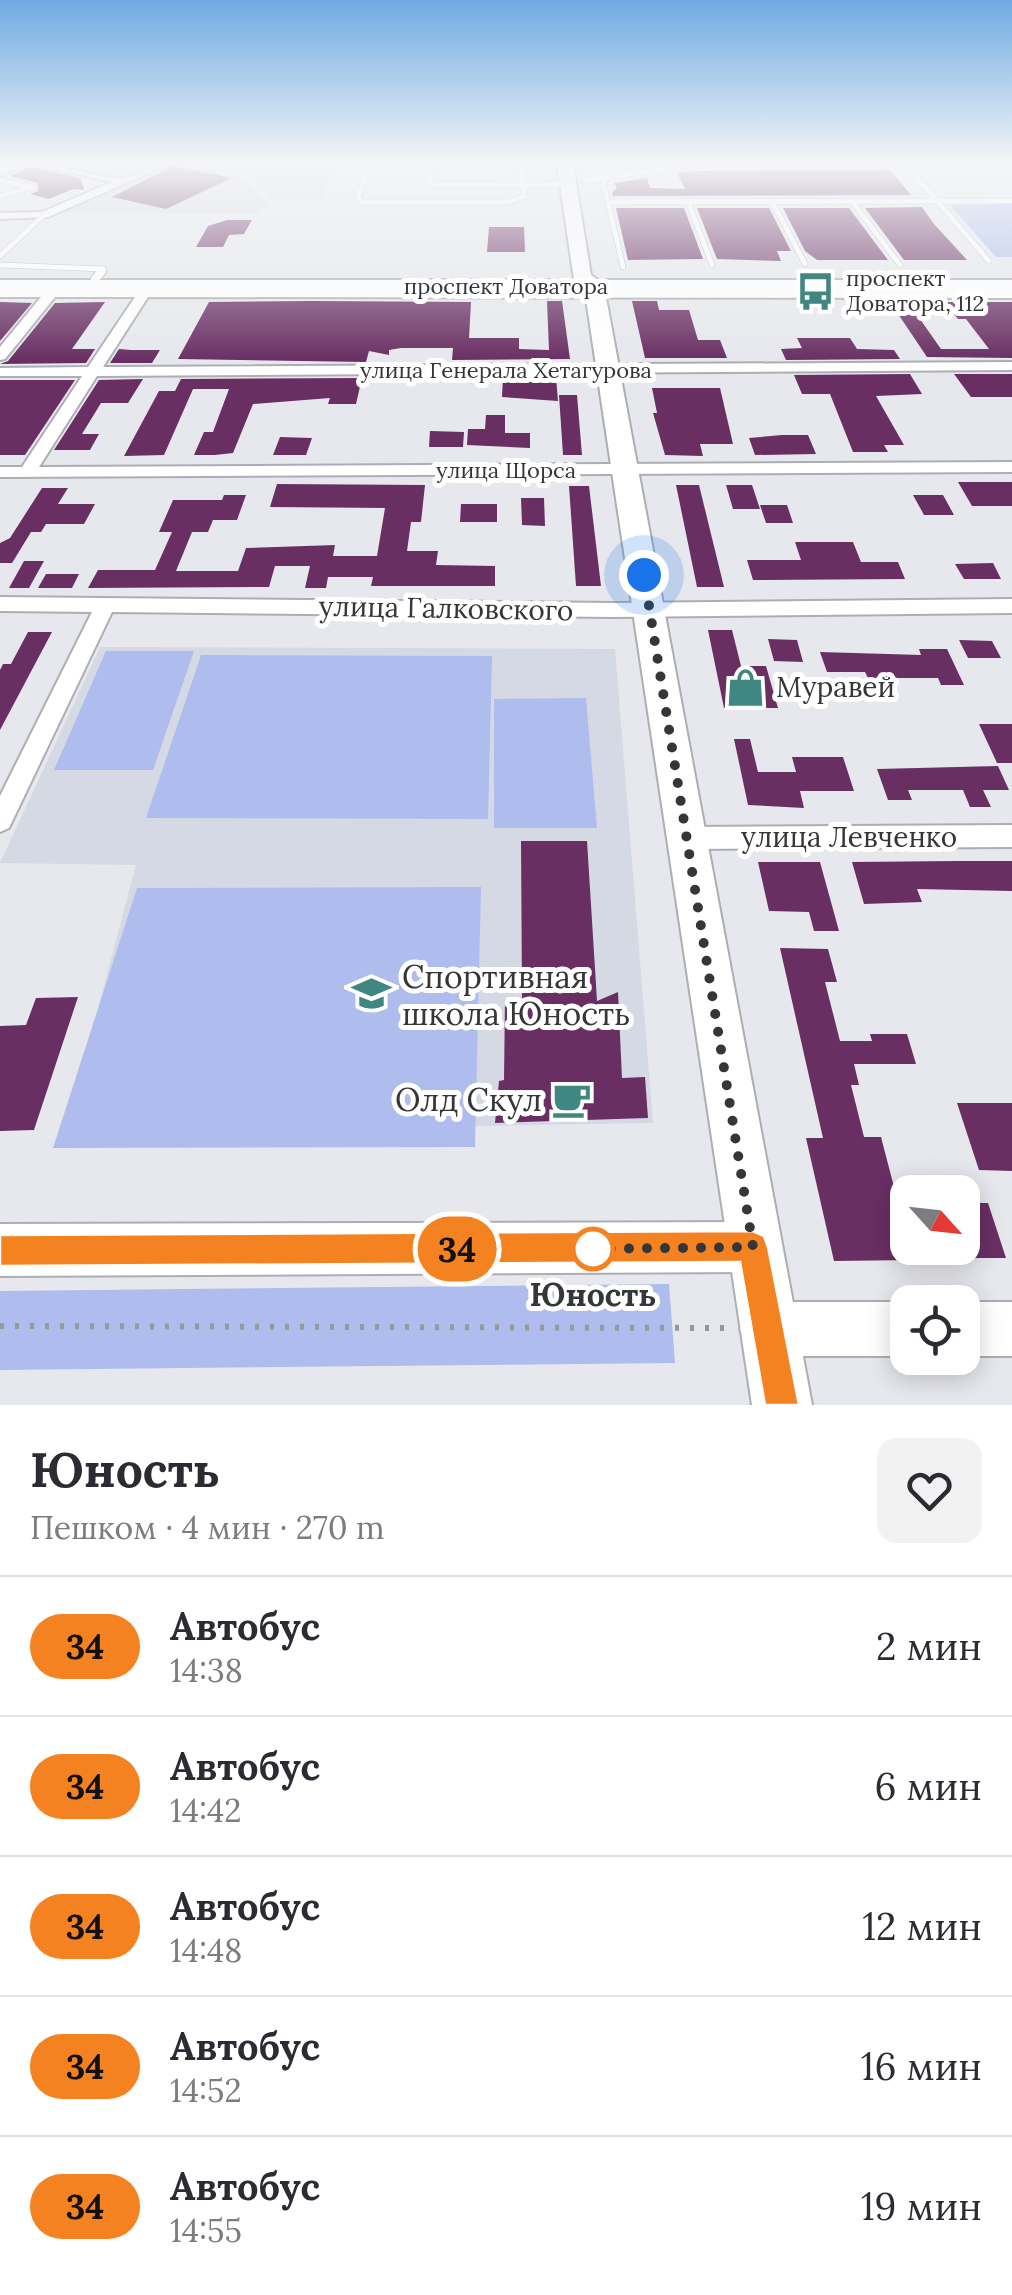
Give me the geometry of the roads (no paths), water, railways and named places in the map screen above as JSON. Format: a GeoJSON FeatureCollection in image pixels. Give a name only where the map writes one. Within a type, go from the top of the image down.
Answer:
{"type":"FeatureCollection","features":[{"type":"Feature","properties":{"kind":"main road"},"geometry":{"type":"LineString","coordinates":[[590,230],[608,370],[782,1405]]}},
{"type":"Feature","properties":{"kind":"main road","name":"проспект Доватора"},"geometry":{"type":"LineString","coordinates":[[0,286],[1012,277]]}},
{"type":"Feature","properties":{"kind":"main road","name":"проспект Доватора"},"geometry":{"type":"LineString","coordinates":[[0,286],[94,279],[1012,286]]}},
{"type":"Feature","properties":{"kind":"street","name":"проспект Доватора"},"geometry":{"type":"LineString","coordinates":[[0,286],[51,293],[599,281]]}},
{"type":"Feature","properties":{"kind":"street"},"geometry":{"type":"LineString","coordinates":[[599,281],[1012,294]]}},
{"type":"Feature","properties":{"kind":"street"},"geometry":{"type":"LineString","coordinates":[[28,472],[144,292]]}},
{"type":"Feature","properties":{"kind":"street"},"geometry":{"type":"LineString","coordinates":[[0,356],[51,293]]}},
{"type":"Feature","properties":{"kind":"street","name":"улица Генерала Хетагурова"},"geometry":{"type":"LineString","coordinates":[[0,372],[1012,366]]}},
{"type":"Feature","properties":{"kind":"street","name":"улица Щорса"},"geometry":{"type":"LineString","coordinates":[[0,472],[1012,467]]}},
{"type":"Feature","properties":{"kind":"street","name":"улица Галковского"},"geometry":{"type":"LineString","coordinates":[[0,604],[650,610],[1012,606]]}},
{"type":"Feature","properties":{"kind":"street"},"geometry":{"type":"LineString","coordinates":[[0,821],[105,605]]}},
{"type":"Feature","properties":{"kind":"street","name":"улица Левченко"},"geometry":{"type":"LineString","coordinates":[[686,838],[1012,836]]}},
{"type":"Feature","properties":{"kind":"street"},"geometry":{"type":"LineString","coordinates":[[0,1250],[753,1247]]}},
{"type":"Feature","properties":{"kind":"street"},"geometry":{"type":"LineString","coordinates":[[767,1329],[890,1329]]}},
{"type":"Feature","properties":{"kind":"street"},"geometry":{"type":"LineString","coordinates":[[980,1329],[1012,1329]]}},
{"type":"Feature","properties":{"kind":"lane"},"geometry":{"type":"LineString","coordinates":[[0,256],[29,230]]}},
{"type":"Feature","properties":{"kind":"lane"},"geometry":{"type":"LineString","coordinates":[[599,281],[605,230]]}},
{"type":"Feature","properties":{"kind":"lane"},"geometry":{"type":"LineString","coordinates":[[699,230],[712,264]]}},
{"type":"Feature","properties":{"kind":"lane"},"geometry":{"type":"LineString","coordinates":[[787,230],[806,264]]}},
{"type":"Feature","properties":{"kind":"lane"},"geometry":{"type":"LineString","coordinates":[[873,230],[900,265]]}},
{"type":"Feature","properties":{"kind":"lane"},"geometry":{"type":"LineString","coordinates":[[962,230],[989,261]]}},
{"type":"Feature","properties":{"kind":"lane"},"geometry":{"type":"LineString","coordinates":[[0,265],[104,269],[94,279]]}},
{"type":"Feature","properties":{"kind":"place","name":"проспект Доватора, 112"},"geometry":{"type":"Point","coordinates":[816,291]}},
{"type":"Feature","properties":{"kind":"place","name":"Муравей"},"geometry":{"type":"Point","coordinates":[746,687]}},
{"type":"Feature","properties":{"kind":"place","name":"Спортивная школа Юность"},"geometry":{"type":"Point","coordinates":[372,994]}},
{"type":"Feature","properties":{"kind":"place","name":"Олд Скул"},"geometry":{"type":"Point","coordinates":[572,1099]}},
{"type":"Feature","properties":{"kind":"place","name":"Юность"},"geometry":{"type":"Point","coordinates":[593,1249]}}]}
